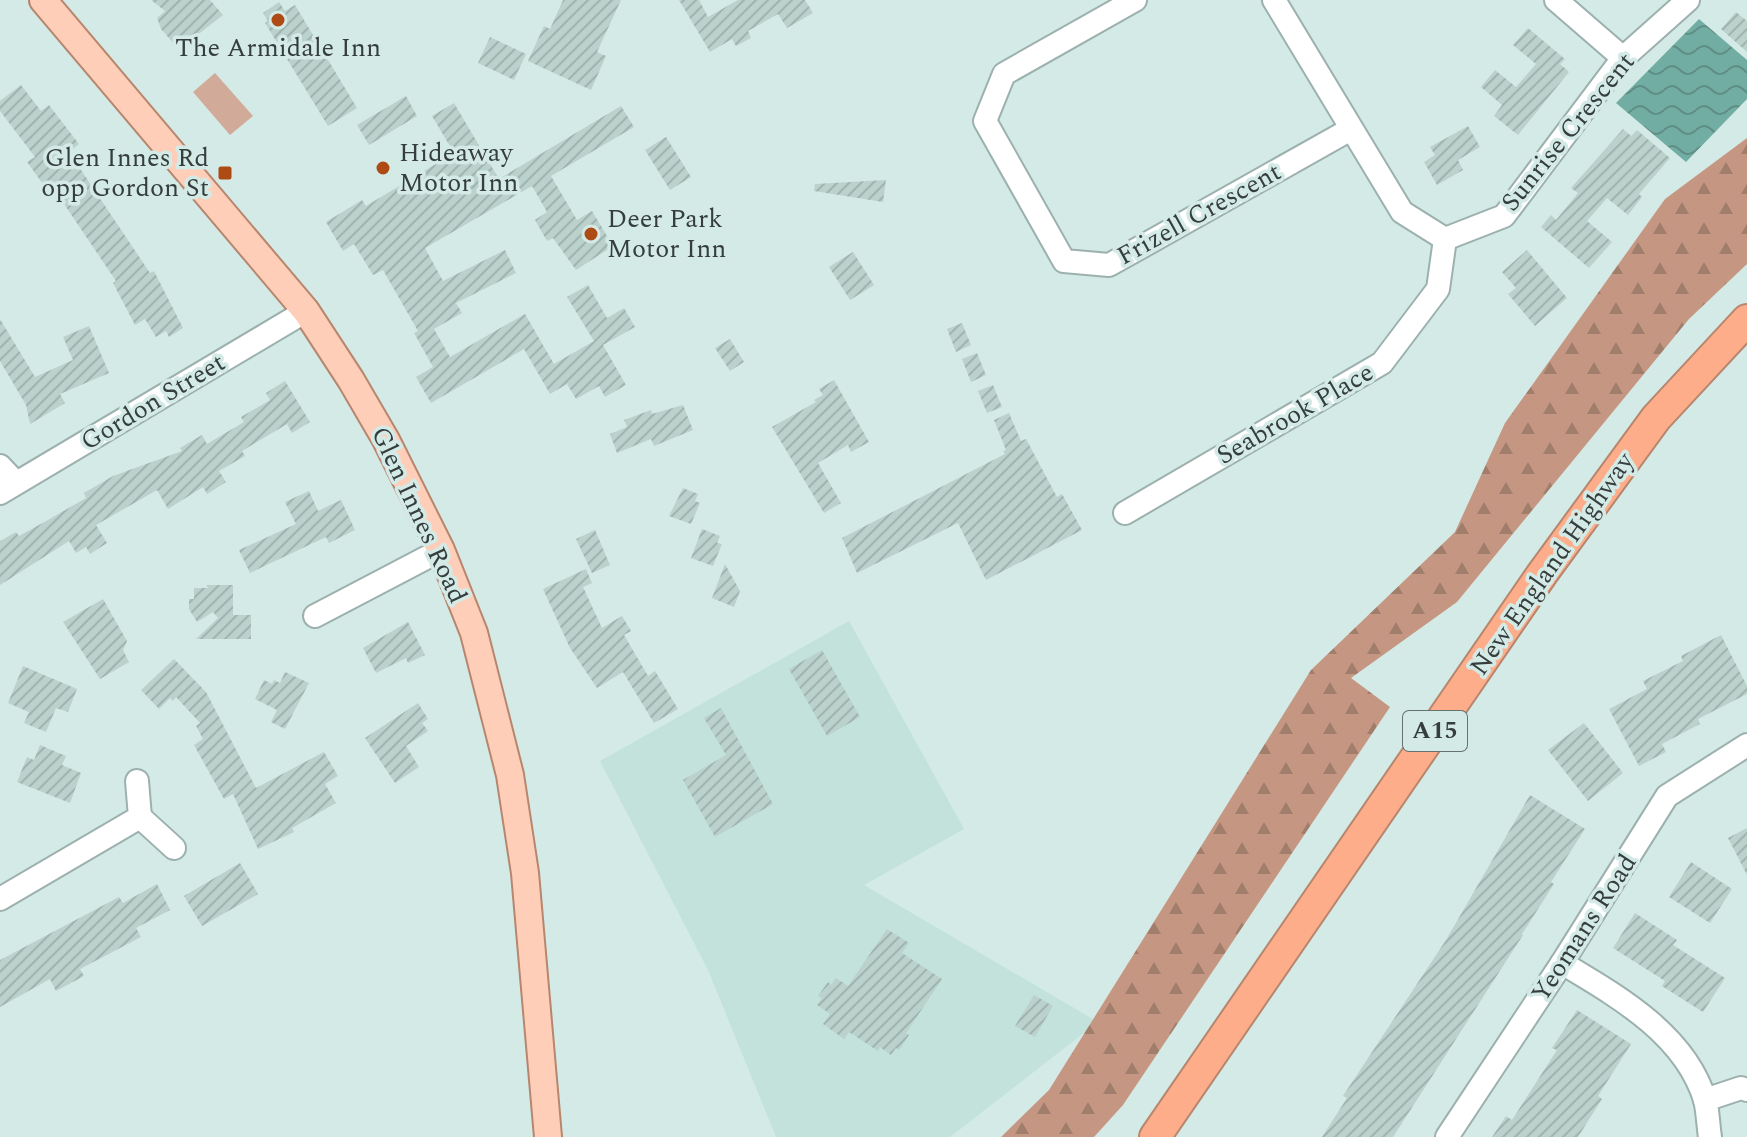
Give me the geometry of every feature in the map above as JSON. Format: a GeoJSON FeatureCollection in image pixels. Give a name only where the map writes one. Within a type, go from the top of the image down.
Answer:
{"type":"FeatureCollection","features":[{"type":"Feature","properties":{"kind":"highway","name":"New England Highway"},"geometry":{"type":"LineString","coordinates":[[1155,1137],[1551,562],[1656,418],[1747,320]]}},
{"type":"Feature","properties":{"kind":"main road","name":"Glen Innes Road"},"geometry":{"type":"LineString","coordinates":[[43,0],[306,311],[386,440],[441,550],[474,633],[510,775],[525,873],[548,1137]]}},
{"type":"Feature","properties":{"kind":"street","name":"Frizell Crescent"},"geometry":{"type":"LineString","coordinates":[[1135,0],[1004,74],[985,121],[1064,261],[1109,265],[1351,129]]}},
{"type":"Feature","properties":{"kind":"street"},"geometry":{"type":"LineString","coordinates":[[1274,0],[1402,212],[1445,239]]}},
{"type":"Feature","properties":{"kind":"street"},"geometry":{"type":"LineString","coordinates":[[1556,0],[1623,58]]}},
{"type":"Feature","properties":{"kind":"street","name":"Sunrise Crescent"},"geometry":{"type":"LineString","coordinates":[[1445,239],[1504,216],[1623,58],[1688,0]]}},
{"type":"Feature","properties":{"kind":"street","name":"Seabrook Place"},"geometry":{"type":"LineString","coordinates":[[1125,513],[1382,363],[1438,289],[1445,239]]}},
{"type":"Feature","properties":{"kind":"street","name":"Gordon Street"},"geometry":{"type":"LineString","coordinates":[[8,488],[306,311]]}},
{"type":"Feature","properties":{"kind":"street"},"geometry":{"type":"LineString","coordinates":[[0,466],[8,488]]}},
{"type":"Feature","properties":{"kind":"street"},"geometry":{"type":"LineString","coordinates":[[315,616],[441,550]]}},
{"type":"Feature","properties":{"kind":"street","name":"Yeomans Road"},"geometry":{"type":"LineString","coordinates":[[1447,1137],[1667,796],[1747,745]]}},
{"type":"Feature","properties":{"kind":"street"},"geometry":{"type":"LineString","coordinates":[[137,781],[140,817],[174,848]]}},
{"type":"Feature","properties":{"kind":"street"},"geometry":{"type":"LineString","coordinates":[[0,899],[140,817]]}},
{"type":"Feature","properties":{"kind":"street"},"geometry":{"type":"LineString","coordinates":[[1562,963],[1654,1023],[1677,1050],[1705,1100],[1710,1137]]}},
{"type":"Feature","properties":{"kind":"street"},"geometry":{"type":"LineString","coordinates":[[1705,1100],[1741,1088],[1747,1090]]}},
{"type":"Feature","properties":{"kind":"shaded area"},"geometry":{"type":"Polygon","coordinates":[[[215,73],[253,116],[230,135],[193,92],[215,73]]]}},
{"type":"Feature","properties":{"kind":"shaded area"},"geometry":{"type":"Polygon","coordinates":[[[849,621],[964,829],[864,885],[1098,1022],[950,1137],[776,1137],[708,970],[600,761],[849,621]]]}},
{"type":"Feature","properties":{"kind":"green space"},"geometry":{"type":"Polygon","coordinates":[[[1747,138],[1747,264],[1689,319],[1457,602],[1351,678],[1390,707],[1123,1105],[1094,1137],[1001,1137],[1049,1090],[1311,670],[1455,532],[1505,423],[1665,199],[1747,138]]]}},
{"type":"Feature","properties":{"kind":"water"},"geometry":{"type":"Polygon","coordinates":[[[1699,19],[1747,60],[1747,99],[1686,162],[1616,103],[1699,19]]]}},
{"type":"Feature","properties":{"kind":"building"},"geometry":{"type":"Polygon","coordinates":[[[151,0],[210,0],[223,15],[182,47],[175,45],[161,29],[157,18],[165,11],[151,0]]]}},
{"type":"Feature","properties":{"kind":"building"},"geometry":{"type":"Polygon","coordinates":[[[563,0],[621,0],[597,52],[606,56],[591,90],[528,61],[544,26],[550,29],[563,0]]]}},
{"type":"Feature","properties":{"kind":"building"},"geometry":{"type":"Polygon","coordinates":[[[679,0],[699,0],[708,17],[738,0],[805,0],[813,13],[787,28],[778,14],[748,31],[751,38],[736,46],[732,39],[710,52],[679,0]]]}},
{"type":"Feature","properties":{"kind":"building"},"geometry":{"type":"Polygon","coordinates":[[[279,2],[285,11],[295,5],[357,108],[328,126],[265,23],[268,21],[263,13],[279,2]]]}},
{"type":"Feature","properties":{"kind":"building"},"geometry":{"type":"Polygon","coordinates":[[[1736,12],[1747,21],[1747,52],[1721,29],[1736,12]]]}},
{"type":"Feature","properties":{"kind":"building"},"geometry":{"type":"Polygon","coordinates":[[[1528,28],[1565,59],[1560,64],[1569,72],[1518,135],[1494,116],[1502,105],[1481,87],[1495,70],[1516,87],[1536,64],[1513,45],[1528,28]]]}},
{"type":"Feature","properties":{"kind":"building"},"geometry":{"type":"Polygon","coordinates":[[[490,37],[526,54],[514,80],[478,63],[490,37]]]}},
{"type":"Feature","properties":{"kind":"building"},"geometry":{"type":"Polygon","coordinates":[[[21,85],[41,111],[49,105],[79,144],[69,152],[150,273],[154,271],[183,328],[169,337],[166,331],[156,337],[145,319],[135,325],[113,283],[116,281],[64,204],[47,182],[43,184],[27,162],[35,157],[0,111],[0,101],[21,85]]]}},
{"type":"Feature","properties":{"kind":"building"},"geometry":{"type":"Polygon","coordinates":[[[406,96],[417,116],[369,145],[357,125],[406,96]]]}},
{"type":"Feature","properties":{"kind":"building"},"geometry":{"type":"Polygon","coordinates":[[[454,103],[499,179],[621,106],[634,127],[551,176],[577,220],[592,211],[613,246],[576,270],[553,238],[547,241],[535,220],[547,212],[532,186],[425,248],[443,281],[505,250],[516,273],[456,303],[462,313],[434,329],[450,357],[525,314],[554,364],[594,341],[567,297],[588,285],[607,318],[624,308],[635,327],[603,345],[626,385],[605,397],[599,386],[576,399],[567,384],[550,394],[524,349],[431,403],[416,377],[433,367],[414,333],[418,331],[383,270],[373,275],[354,244],[343,251],[326,222],[362,200],[366,206],[454,153],[432,116],[454,103]]]}},
{"type":"Feature","properties":{"kind":"building"},"geometry":{"type":"Polygon","coordinates":[[[1468,126],[1480,147],[1458,160],[1463,170],[1437,185],[1424,162],[1435,155],[1430,147],[1468,126]]]}},
{"type":"Feature","properties":{"kind":"building"},"geometry":{"type":"Polygon","coordinates":[[[1623,129],[1631,136],[1637,130],[1670,158],[1639,194],[1642,197],[1628,215],[1607,198],[1587,221],[1612,242],[1589,268],[1541,227],[1551,215],[1556,220],[1578,193],[1571,188],[1623,129]]]}},
{"type":"Feature","properties":{"kind":"building"},"geometry":{"type":"Polygon","coordinates":[[[666,137],[691,177],[670,190],[645,150],[666,137]]]}},
{"type":"Feature","properties":{"kind":"building"},"geometry":{"type":"Polygon","coordinates":[[[886,180],[883,202],[814,191],[815,184],[886,180]]]}},
{"type":"Feature","properties":{"kind":"building"},"geometry":{"type":"Polygon","coordinates":[[[1527,250],[1567,298],[1535,326],[1508,294],[1516,288],[1502,272],[1527,250]]]}},
{"type":"Feature","properties":{"kind":"building"},"geometry":{"type":"Polygon","coordinates":[[[853,252],[874,285],[850,300],[829,267],[853,252]]]}},
{"type":"Feature","properties":{"kind":"building"},"geometry":{"type":"Polygon","coordinates":[[[0,319],[35,377],[73,360],[63,337],[89,326],[109,373],[60,394],[65,403],[30,424],[26,405],[0,361],[0,319]]]}},
{"type":"Feature","properties":{"kind":"building"},"geometry":{"type":"Polygon","coordinates":[[[962,323],[971,345],[956,352],[947,329],[962,323]]]}},
{"type":"Feature","properties":{"kind":"building"},"geometry":{"type":"Polygon","coordinates":[[[730,339],[744,362],[730,371],[715,348],[730,339]]]}},
{"type":"Feature","properties":{"kind":"building"},"geometry":{"type":"Polygon","coordinates":[[[977,353],[986,375],[971,382],[962,359],[977,353]]]}},
{"type":"Feature","properties":{"kind":"building"},"geometry":{"type":"Polygon","coordinates":[[[834,380],[869,442],[851,452],[848,445],[818,463],[841,503],[824,513],[772,427],[816,402],[814,400],[823,395],[819,389],[834,380]]]}},
{"type":"Feature","properties":{"kind":"building"},"geometry":{"type":"Polygon","coordinates":[[[285,381],[310,422],[292,433],[287,424],[242,451],[245,456],[219,471],[226,482],[207,494],[203,487],[168,509],[157,490],[96,525],[107,543],[90,554],[86,547],[76,553],[69,541],[0,585],[0,541],[16,532],[19,536],[48,520],[86,498],[84,493],[113,476],[182,451],[180,448],[202,435],[207,444],[244,422],[241,417],[270,400],[266,393],[285,381]]]}},
{"type":"Feature","properties":{"kind":"building"},"geometry":{"type":"Polygon","coordinates":[[[993,385],[1002,407],[987,413],[978,391],[993,385]]]}},
{"type":"Feature","properties":{"kind":"building"},"geometry":{"type":"Polygon","coordinates":[[[683,405],[693,430],[654,446],[651,439],[617,453],[610,434],[627,427],[624,420],[651,410],[652,414],[683,405]]]}},
{"type":"Feature","properties":{"kind":"building"},"geometry":{"type":"Polygon","coordinates":[[[1009,413],[1021,441],[1026,439],[1057,497],[1062,494],[1082,530],[986,580],[958,523],[857,573],[842,538],[1005,454],[994,420],[1009,413]]]}},
{"type":"Feature","properties":{"kind":"building"},"geometry":{"type":"Polygon","coordinates":[[[683,488],[698,494],[695,501],[700,503],[691,524],[669,516],[683,488]]]}},
{"type":"Feature","properties":{"kind":"building"},"geometry":{"type":"Polygon","coordinates":[[[309,491],[318,511],[341,500],[355,530],[329,543],[326,537],[250,573],[239,550],[296,524],[285,502],[309,491]]]}},
{"type":"Feature","properties":{"kind":"building"},"geometry":{"type":"Polygon","coordinates":[[[702,529],[720,536],[717,543],[722,544],[713,566],[691,558],[702,529]]]}},
{"type":"Feature","properties":{"kind":"building"},"geometry":{"type":"Polygon","coordinates":[[[595,530],[610,565],[592,573],[576,539],[595,530]]]}},
{"type":"Feature","properties":{"kind":"building"},"geometry":{"type":"Polygon","coordinates":[[[725,564],[740,591],[734,607],[712,598],[725,564]]]}},
{"type":"Feature","properties":{"kind":"building"},"geometry":{"type":"Polygon","coordinates":[[[586,569],[592,583],[583,587],[602,628],[622,616],[631,631],[624,635],[648,676],[655,671],[678,709],[654,723],[623,672],[597,688],[570,648],[543,589],[586,569]]]}},
{"type":"Feature","properties":{"kind":"building"},"geometry":{"type":"Polygon","coordinates":[[[207,585],[233,585],[233,615],[251,615],[251,639],[196,639],[218,618],[213,612],[197,622],[189,609],[189,599],[194,599],[194,588],[208,588],[207,585]]]}},
{"type":"Feature","properties":{"kind":"building"},"geometry":{"type":"Polygon","coordinates":[[[103,599],[127,641],[123,650],[129,662],[100,679],[63,622],[103,599]]]}},
{"type":"Feature","properties":{"kind":"building"},"geometry":{"type":"Polygon","coordinates":[[[408,622],[425,655],[408,663],[406,658],[376,673],[363,648],[408,622]]]}},
{"type":"Feature","properties":{"kind":"building"},"geometry":{"type":"Polygon","coordinates":[[[1721,635],[1747,686],[1747,694],[1698,719],[1700,724],[1662,744],[1666,752],[1639,766],[1609,709],[1647,689],[1643,681],[1683,661],[1681,656],[1721,635]]]}},
{"type":"Feature","properties":{"kind":"building"},"geometry":{"type":"Polygon","coordinates":[[[822,650],[860,717],[827,736],[789,669],[822,650]]]}},
{"type":"Feature","properties":{"kind":"building"},"geometry":{"type":"Polygon","coordinates":[[[174,659],[206,692],[256,788],[324,752],[338,776],[325,784],[336,803],[292,828],[294,832],[258,849],[233,794],[224,799],[194,745],[203,739],[196,726],[200,723],[176,697],[173,701],[170,698],[159,709],[141,690],[174,659]]]}},
{"type":"Feature","properties":{"kind":"building"},"geometry":{"type":"Polygon","coordinates":[[[23,666],[77,689],[68,712],[56,708],[46,732],[24,723],[29,712],[8,703],[23,666]]]}},
{"type":"Feature","properties":{"kind":"building"},"geometry":{"type":"Polygon","coordinates":[[[285,672],[309,683],[285,729],[271,722],[277,710],[255,699],[264,680],[272,684],[274,680],[280,683],[285,672]]]}},
{"type":"Feature","properties":{"kind":"building"},"geometry":{"type":"Polygon","coordinates":[[[418,703],[428,719],[422,723],[428,731],[406,746],[419,767],[395,783],[365,738],[418,703]]]}},
{"type":"Feature","properties":{"kind":"building"},"geometry":{"type":"Polygon","coordinates":[[[721,708],[773,804],[715,837],[683,780],[726,755],[704,718],[721,708]]]}},
{"type":"Feature","properties":{"kind":"building"},"geometry":{"type":"Polygon","coordinates":[[[1584,723],[1623,773],[1588,801],[1548,750],[1584,723]]]}},
{"type":"Feature","properties":{"kind":"building"},"geometry":{"type":"Polygon","coordinates":[[[40,745],[66,756],[62,765],[81,773],[70,803],[17,782],[27,757],[34,760],[40,745]]]}},
{"type":"Feature","properties":{"kind":"building"},"geometry":{"type":"Polygon","coordinates":[[[1530,795],[1585,829],[1551,882],[1554,884],[1523,935],[1393,1137],[1322,1137],[1347,1098],[1343,1096],[1446,940],[1530,795]]]}},
{"type":"Feature","properties":{"kind":"building"},"geometry":{"type":"Polygon","coordinates":[[[1747,828],[1747,875],[1728,838],[1747,828]]]}},
{"type":"Feature","properties":{"kind":"building"},"geometry":{"type":"Polygon","coordinates":[[[1691,862],[1732,889],[1710,923],[1669,897],[1691,862]]]}},
{"type":"Feature","properties":{"kind":"building"},"geometry":{"type":"Polygon","coordinates":[[[240,863],[258,894],[202,926],[184,896],[240,863]]]}},
{"type":"Feature","properties":{"kind":"building"},"geometry":{"type":"Polygon","coordinates":[[[157,884],[170,910],[136,928],[141,937],[80,969],[84,976],[56,991],[50,979],[0,1007],[0,960],[119,897],[123,903],[157,884]]]}},
{"type":"Feature","properties":{"kind":"building"},"geometry":{"type":"Polygon","coordinates":[[[1635,913],[1677,940],[1673,945],[1725,978],[1703,1012],[1662,986],[1665,981],[1613,948],[1635,913]]]}},
{"type":"Feature","properties":{"kind":"building"},"geometry":{"type":"Polygon","coordinates":[[[887,929],[909,943],[902,953],[942,979],[906,1033],[909,1035],[899,1050],[896,1048],[891,1055],[880,1047],[878,1051],[849,1032],[844,1039],[823,1024],[830,1014],[817,1005],[822,998],[818,996],[828,982],[831,985],[836,978],[848,986],[887,929]]]}},
{"type":"Feature","properties":{"kind":"building"},"geometry":{"type":"Polygon","coordinates":[[[1034,995],[1053,1006],[1035,1037],[1015,1026],[1034,995]]]}},
{"type":"Feature","properties":{"kind":"building"},"geometry":{"type":"Polygon","coordinates":[[[1577,1010],[1631,1044],[1598,1096],[1602,1099],[1578,1137],[1492,1137],[1506,1116],[1512,1120],[1557,1050],[1552,1048],[1577,1010]]]}},
{"type":"Feature","properties":{"kind":"place","name":"The Armidale Inn"},"geometry":{"type":"Point","coordinates":[278,20]}},
{"type":"Feature","properties":{"kind":"place","name":"Hideaway Motor Inn"},"geometry":{"type":"Point","coordinates":[383,168]}},
{"type":"Feature","properties":{"kind":"place","name":"Glen Innes Rd opp Gordon St"},"geometry":{"type":"Point","coordinates":[225,173]}},
{"type":"Feature","properties":{"kind":"place","name":"Deer Park Motor Inn"},"geometry":{"type":"Point","coordinates":[591,234]}}]}
